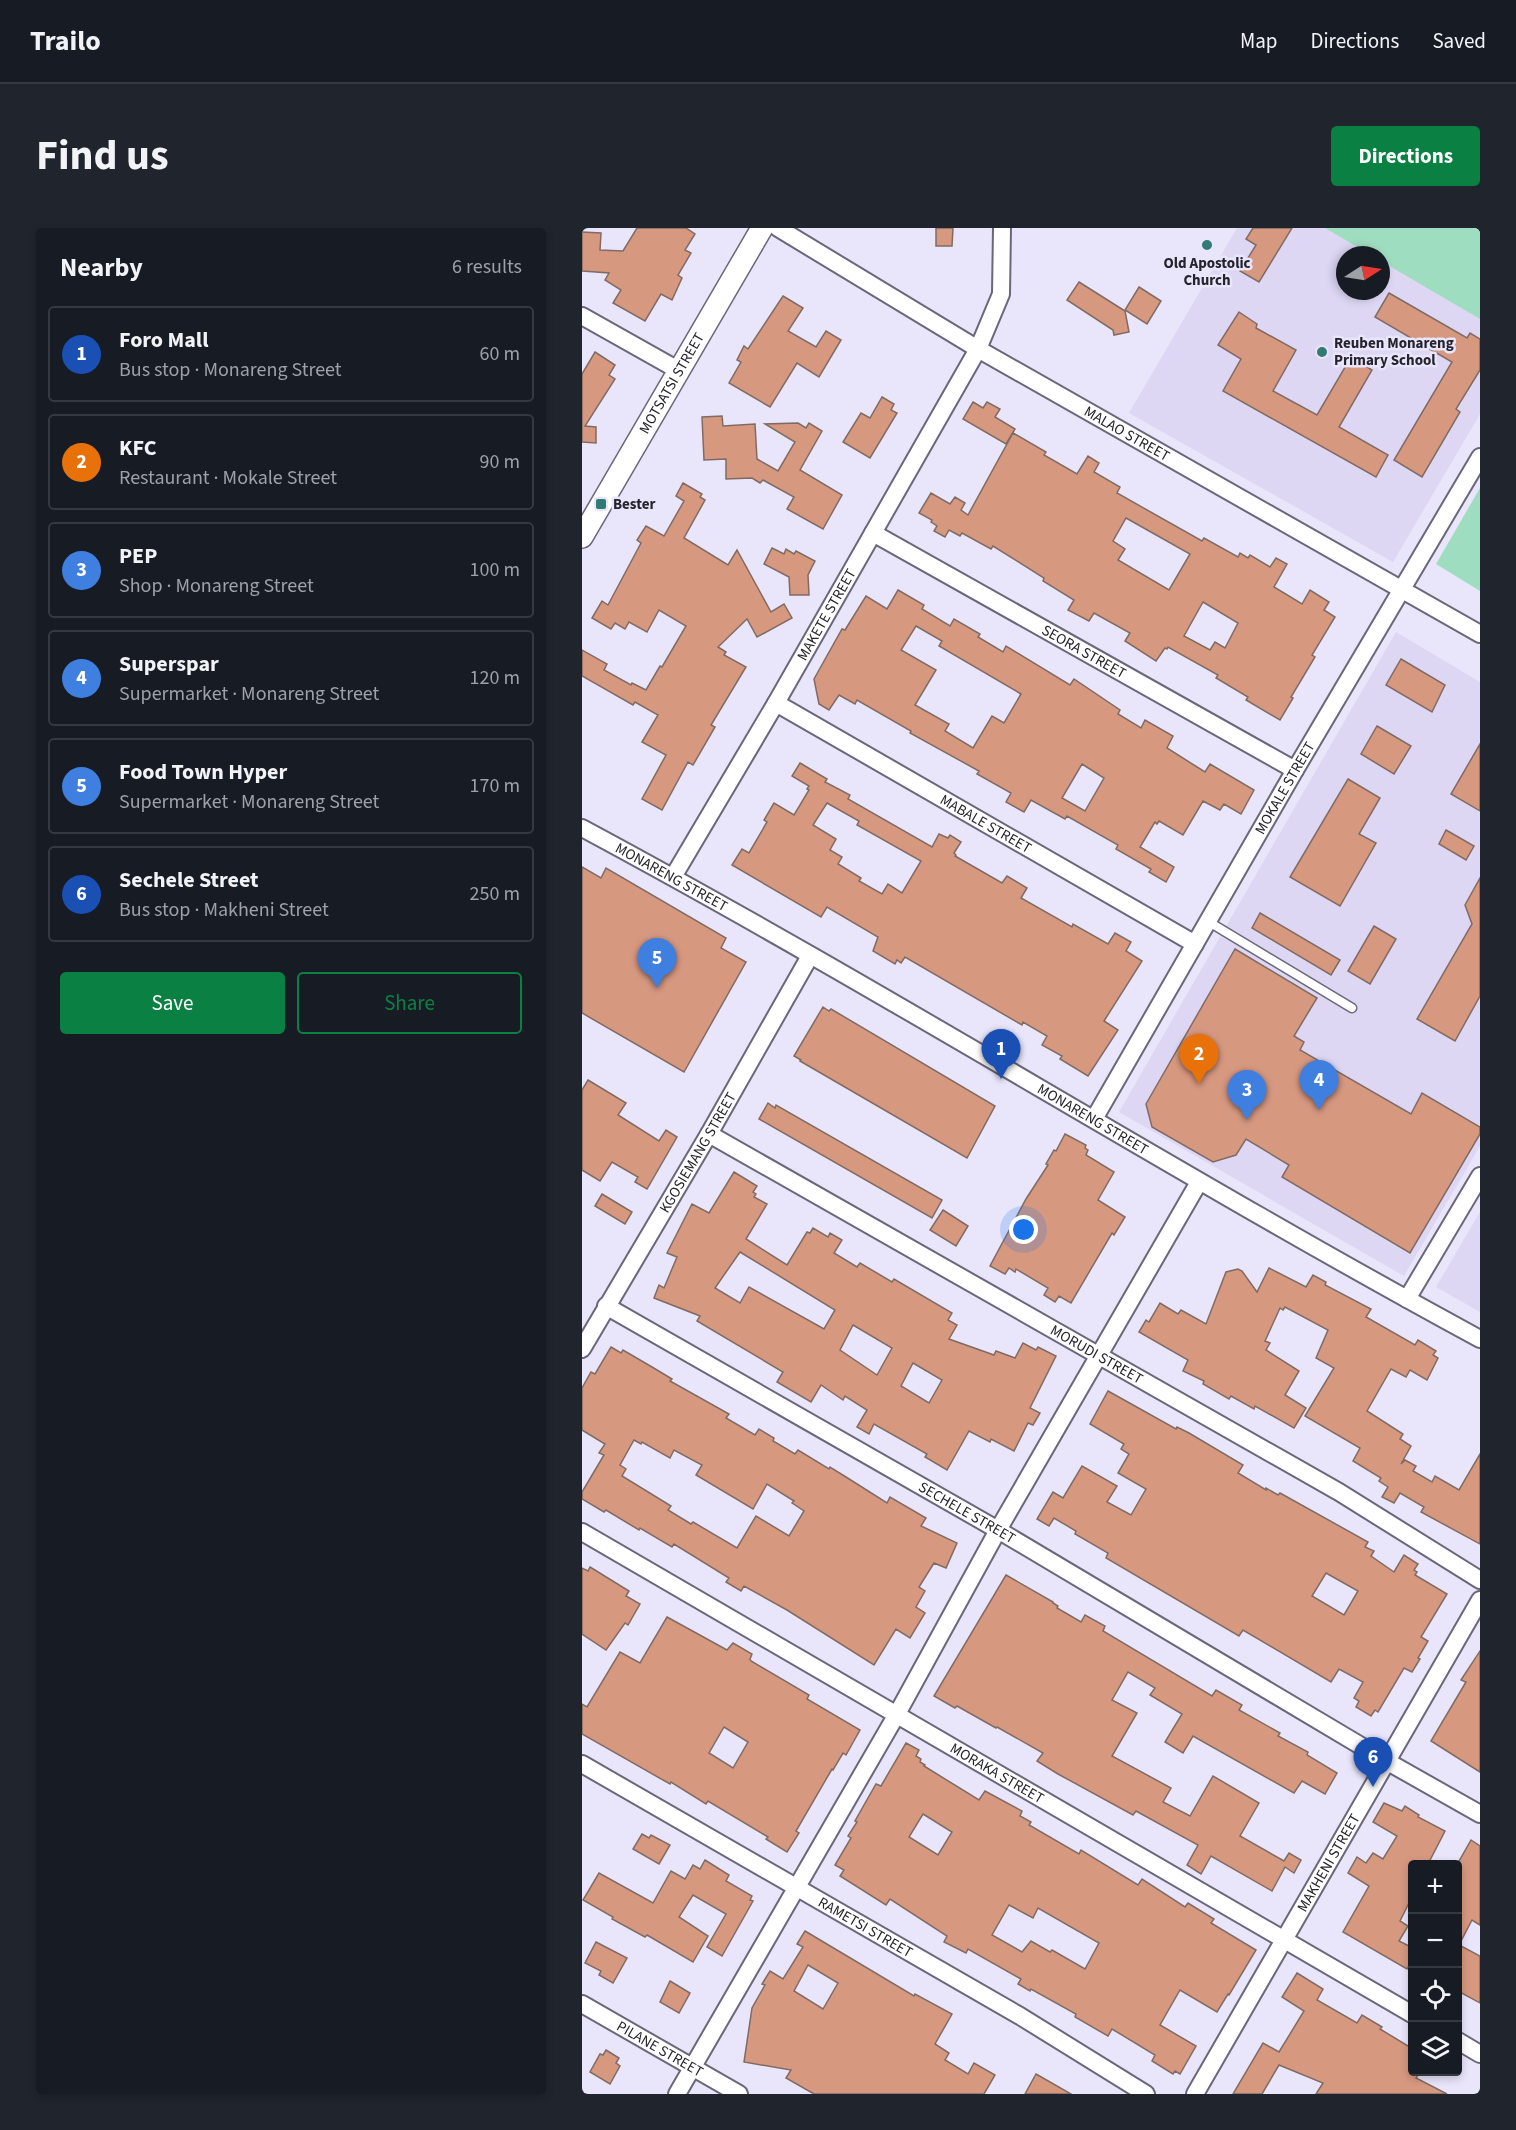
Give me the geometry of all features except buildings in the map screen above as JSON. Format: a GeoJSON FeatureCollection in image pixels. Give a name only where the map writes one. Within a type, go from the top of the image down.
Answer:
{"type":"FeatureCollection","features":[{"type":"Feature","properties":{"kind":"street","name":"MOTSATSI STREET"},"geometry":{"type":"LineString","coordinates":[[582,537],[762,228]]}},
{"type":"Feature","properties":{"kind":"street","name":"MALAO STREET"},"geometry":{"type":"LineString","coordinates":[[778,228],[978,349],[1480,634]]}},
{"type":"Feature","properties":{"kind":"street","name":"MAKETE STREET"},"geometry":{"type":"LineString","coordinates":[[673,877],[776,703],[978,349],[1001,294],[1002,228]]}},
{"type":"Feature","properties":{"kind":"street"},"geometry":{"type":"LineString","coordinates":[[582,316],[678,370]]}},
{"type":"Feature","properties":{"kind":"street","name":"MOKALE STREET"},"geometry":{"type":"LineString","coordinates":[[1094,1119],[1295,770],[1480,457]]}},
{"type":"Feature","properties":{"kind":"street","name":"SEORA STREET"},"geometry":{"type":"LineString","coordinates":[[873,533],[1295,770]]}},
{"type":"Feature","properties":{"kind":"street","name":"MABALE STREET"},"geometry":{"type":"LineString","coordinates":[[776,703],[1196,944]]}},
{"type":"Feature","properties":{"kind":"street","name":"MONARENG STREET"},"geometry":{"type":"LineString","coordinates":[[582,828],[673,877],[1094,1119],[1199,1182],[1480,1339]]}},
{"type":"Feature","properties":{"kind":"street","name":"KGOSIEMANG STREET"},"geometry":{"type":"LineString","coordinates":[[582,1349],[709,1134],[810,956]]}},
{"type":"Feature","properties":{"kind":"street","name":"MORUDI STREET"},"geometry":{"type":"LineString","coordinates":[[709,1134],[1339,1492],[1480,1580]]}},
{"type":"Feature","properties":{"kind":"street"},"geometry":{"type":"LineString","coordinates":[[1407,1299],[1480,1176]]}},
{"type":"Feature","properties":{"kind":"street"},"geometry":{"type":"LineString","coordinates":[[677,2094],[897,1714],[998,1530],[1199,1182]]}},
{"type":"Feature","properties":{"kind":"street","name":"SECHELE STREET"},"geometry":{"type":"LineString","coordinates":[[606,1306],[998,1530],[1388,1762],[1480,1814]]}},
{"type":"Feature","properties":{"kind":"street","name":"MORAKA STREET"},"geometry":{"type":"LineString","coordinates":[[582,1532],[1408,2011]]}},
{"type":"Feature","properties":{"kind":"street","name":"MAKHENI STREET"},"geometry":{"type":"LineString","coordinates":[[1195,2094],[1480,1600]]}},
{"type":"Feature","properties":{"kind":"street","name":"RAMETSI STREET"},"geometry":{"type":"LineString","coordinates":[[582,1764],[1020,2016],[1146,2094]]}},
{"type":"Feature","properties":{"kind":"street","name":"PILANE STREET"},"geometry":{"type":"LineString","coordinates":[[582,2004],[739,2094]]}},
{"type":"Feature","properties":{"kind":"street"},"geometry":{"type":"LineString","coordinates":[[1462,2043],[1480,2054]]}},
{"type":"Feature","properties":{"kind":"lane"},"geometry":{"type":"LineString","coordinates":[[1209,922],[1352,1008]]}},
{"type":"Feature","properties":{"kind":"shaded area","name":"Reuben Monareng Primary School"},"geometry":{"type":"Polygon","coordinates":[[[1237,228],[1480,228],[1480,414],[1393,562],[1129,413],[1237,228]]]}},
{"type":"Feature","properties":{"kind":"shaded area"},"geometry":{"type":"Polygon","coordinates":[[[1396,632],[1480,682],[1480,1146],[1404,1276],[1119,1112],[1396,632]]]}},
{"type":"Feature","properties":{"kind":"shaded area"},"geometry":{"type":"Polygon","coordinates":[[[1480,1212],[1480,1312],[1436,1287],[1480,1212]]]}},
{"type":"Feature","properties":{"kind":"green space"},"geometry":{"type":"Polygon","coordinates":[[[1325,228],[1480,228],[1480,319],[1390,266],[1390,246],[1356,246],[1325,228]]]}},
{"type":"Feature","properties":{"kind":"green space"},"geometry":{"type":"Polygon","coordinates":[[[1480,488],[1480,591],[1436,564],[1480,488]]]}},
{"type":"Feature","properties":{"kind":"place","name":"Old Apostolic Church"},"geometry":{"type":"Point","coordinates":[1207,245]}},
{"type":"Feature","properties":{"kind":"place","name":"Reuben Monareng Primary School"},"geometry":{"type":"Point","coordinates":[1322,352]}},
{"type":"Feature","properties":{"kind":"place","name":"Bester"},"geometry":{"type":"Point","coordinates":[601,504]}},
{"type":"Feature","properties":{"kind":"place","name":"Food Town Hyper"},"geometry":{"type":"Point","coordinates":[657,988]}},
{"type":"Feature","properties":{"kind":"place","name":"Foro Mall"},"geometry":{"type":"Point","coordinates":[1001,1079]}},
{"type":"Feature","properties":{"kind":"place","name":"KFC"},"geometry":{"type":"Point","coordinates":[1199,1084]}},
{"type":"Feature","properties":{"kind":"place","name":"Superspar"},"geometry":{"type":"Point","coordinates":[1319,1110]}},
{"type":"Feature","properties":{"kind":"place","name":"PEP"},"geometry":{"type":"Point","coordinates":[1247,1120]}},
{"type":"Feature","properties":{"kind":"place","name":"Sechele Street"},"geometry":{"type":"Point","coordinates":[1373,1787]}}]}
